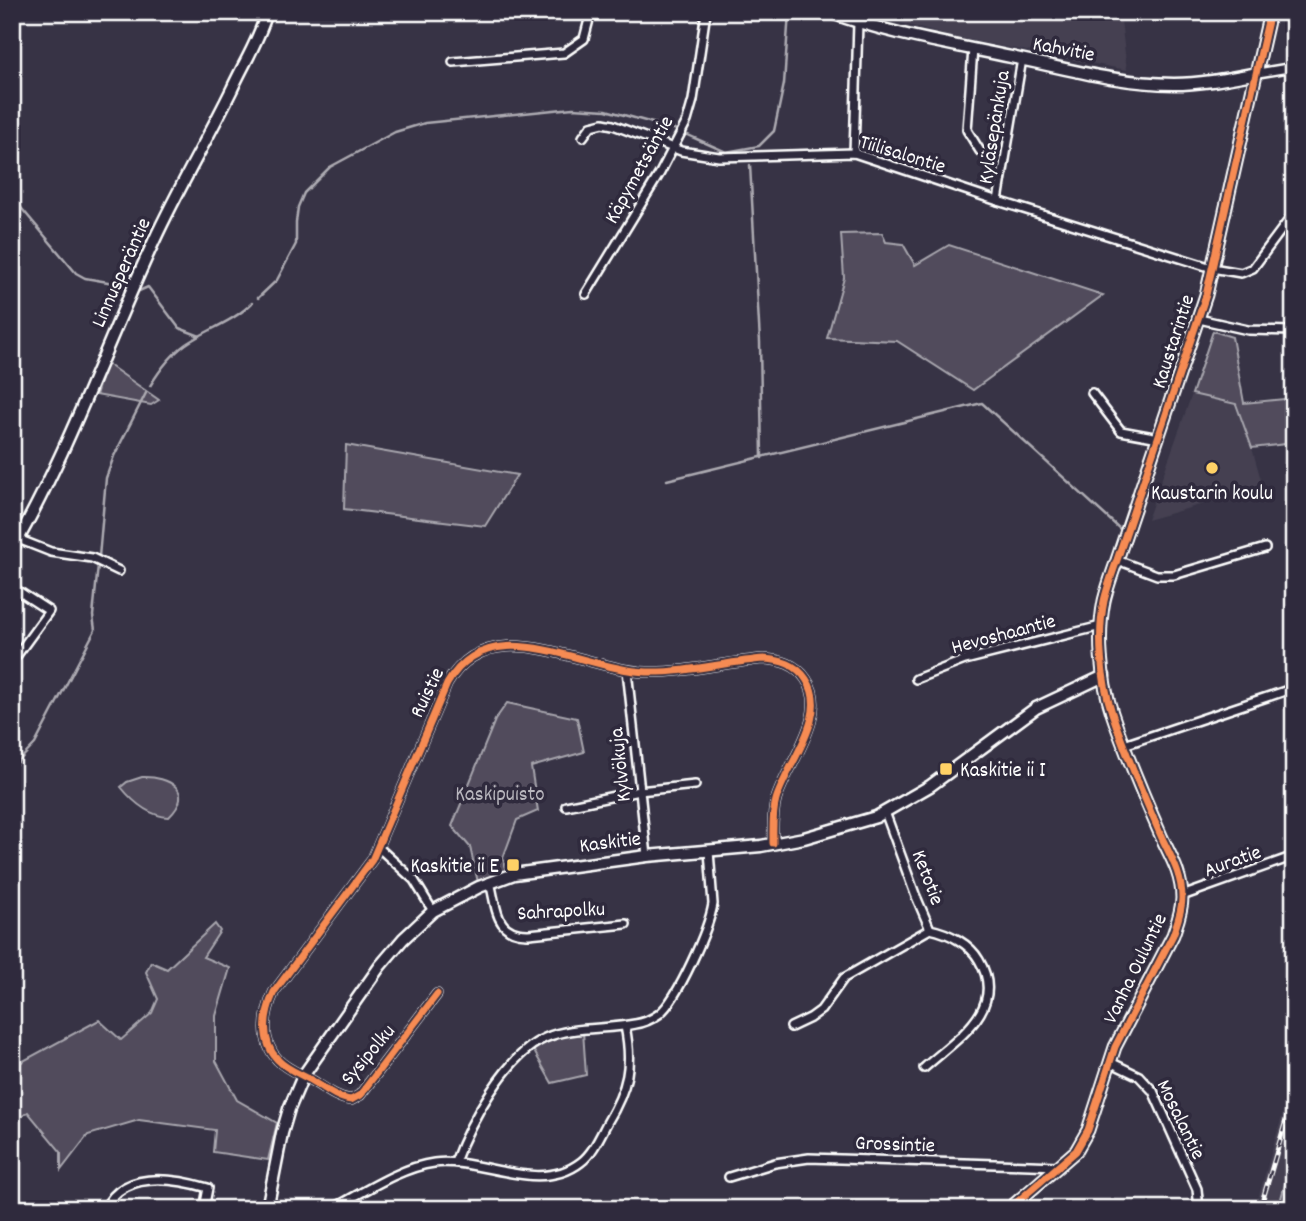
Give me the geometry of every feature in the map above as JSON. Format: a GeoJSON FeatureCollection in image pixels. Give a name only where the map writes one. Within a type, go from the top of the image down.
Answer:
{"type":"FeatureCollection","features":[{"type":"Feature","properties":{"kind":"street","name":"Linnusperäntie"},"geometry":{"type":"LineString","coordinates":[[12,550],[38,505],[155,238],[255,47],[267,12]]}},
{"type":"Feature","properties":{"kind":"street"},"geometry":{"type":"LineString","coordinates":[[453,61],[564,53],[584,39],[591,12]]}},
{"type":"Feature","properties":{"kind":"street","name":"Käpymetsäntie"},"geometry":{"type":"LineString","coordinates":[[586,293],[687,121],[693,100],[706,12]]}},
{"type":"Feature","properties":{"kind":"street","name":"Kahvitie"},"geometry":{"type":"LineString","coordinates":[[830,12],[858,23],[973,49],[1143,82],[1175,84],[1294,67]]}},
{"type":"Feature","properties":{"kind":"street","name":"Kaustarintie"},"geometry":{"type":"LineString","coordinates":[[1104,676],[1101,626],[1104,600],[1199,319],[1270,12]]}},
{"type":"Feature","properties":{"kind":"street"},"geometry":{"type":"LineString","coordinates":[[854,153],[858,23]]}},
{"type":"Feature","properties":{"kind":"street"},"geometry":{"type":"LineString","coordinates":[[973,49],[967,122],[970,136],[980,151]]}},
{"type":"Feature","properties":{"kind":"street","name":"Kyläsepänkuja"},"geometry":{"type":"LineString","coordinates":[[998,201],[1022,59]]}},
{"type":"Feature","properties":{"kind":"street","name":"Tiilisalontie"},"geometry":{"type":"LineString","coordinates":[[583,137],[591,126],[603,123],[691,153],[732,158],[854,153],[1212,268],[1241,273],[1253,268],[1294,213]]}},
{"type":"Feature","properties":{"kind":"street"},"geometry":{"type":"LineString","coordinates":[[1199,319],[1248,330],[1294,331]]}},
{"type":"Feature","properties":{"kind":"street"},"geometry":{"type":"LineString","coordinates":[[1092,393],[1121,431],[1159,438]]}},
{"type":"Feature","properties":{"kind":"street"},"geometry":{"type":"LineString","coordinates":[[12,524],[24,528]]}},
{"type":"Feature","properties":{"kind":"street"},"geometry":{"type":"LineString","coordinates":[[18,539],[51,552],[92,558],[120,570]]}},
{"type":"Feature","properties":{"kind":"street"},"geometry":{"type":"LineString","coordinates":[[1117,560],[1157,575],[1174,575],[1265,548]]}},
{"type":"Feature","properties":{"kind":"street"},"geometry":{"type":"LineString","coordinates":[[12,587],[49,611],[12,662]]}},
{"type":"Feature","properties":{"kind":"street","name":"Hevoshaantie"},"geometry":{"type":"LineString","coordinates":[[916,679],[965,660],[1101,626]]}},
{"type":"Feature","properties":{"kind":"street","name":"Ruistie"},"geometry":{"type":"LineString","coordinates":[[307,1078],[285,1066],[272,1053],[265,1023],[270,1002],[282,981],[360,879],[379,848],[447,684],[465,659],[494,646],[508,645],[627,670],[662,671],[764,659],[788,663],[805,677],[813,694],[812,718],[775,801],[773,843]]}},
{"type":"Feature","properties":{"kind":"street","name":"Kylvökuja"},"geometry":{"type":"LineString","coordinates":[[627,670],[647,856]]}},
{"type":"Feature","properties":{"kind":"street","name":"Vanha Ouluntie"},"geometry":{"type":"LineString","coordinates":[[1009,1209],[1062,1166],[1076,1151],[1088,1130],[1115,1047],[1173,934],[1180,915],[1182,896],[1175,863],[1111,712],[1104,676]]}},
{"type":"Feature","properties":{"kind":"street","name":"Kaskitie"},"geometry":{"type":"LineString","coordinates":[[267,1209],[289,1109],[380,966],[403,939],[433,911],[461,895],[514,874],[773,843],[876,817],[930,786],[1036,708],[1104,676]]}},
{"type":"Feature","properties":{"kind":"street"},"geometry":{"type":"LineString","coordinates":[[1124,745],[1288,690]]}},
{"type":"Feature","properties":{"kind":"street"},"geometry":{"type":"LineString","coordinates":[[566,806],[639,791],[695,785]]}},
{"type":"Feature","properties":{"kind":"street","name":"Ketotie"},"geometry":{"type":"LineString","coordinates":[[885,812],[930,929],[952,936],[976,955],[988,981],[989,994],[978,1019],[924,1068]]}},
{"type":"Feature","properties":{"kind":"street"},"geometry":{"type":"LineString","coordinates":[[379,848],[414,880],[433,911]]}},
{"type":"Feature","properties":{"kind":"street"},"geometry":{"type":"LineString","coordinates":[[455,1162],[476,1114],[509,1069],[532,1045],[557,1034],[625,1026],[648,1020],[668,1005],[709,922],[713,904],[709,851]]}},
{"type":"Feature","properties":{"kind":"street","name":"Auratie"},"geometry":{"type":"LineString","coordinates":[[1182,896],[1294,856]]}},
{"type":"Feature","properties":{"kind":"street","name":"Sahrapolku"},"geometry":{"type":"LineString","coordinates":[[490,882],[503,926],[513,933],[626,924]]}},
{"type":"Feature","properties":{"kind":"street"},"geometry":{"type":"LineString","coordinates":[[792,1027],[821,1010],[844,978],[930,929]]}},
{"type":"Feature","properties":{"kind":"street","name":"Sysipolku"},"geometry":{"type":"LineString","coordinates":[[307,1078],[346,1100],[355,1099],[437,994]]}},
{"type":"Feature","properties":{"kind":"street"},"geometry":{"type":"LineString","coordinates":[[332,1209],[410,1169],[430,1163],[455,1162],[545,1175],[564,1172],[580,1163],[590,1153],[610,1119],[626,1083],[630,1057],[625,1026]]}},
{"type":"Feature","properties":{"kind":"street","name":"Mosalantie"},"geometry":{"type":"LineString","coordinates":[[1110,1062],[1139,1076],[1153,1091],[1170,1135],[1197,1189],[1199,1209]]}},
{"type":"Feature","properties":{"kind":"street","name":"Grossintie"},"geometry":{"type":"LineString","coordinates":[[729,1177],[775,1163],[809,1158],[1062,1166]]}},
{"type":"Feature","properties":{"kind":"street"},"geometry":{"type":"LineString","coordinates":[[104,1209],[117,1192],[132,1183],[169,1179],[208,1188],[204,1209]]}},
{"type":"Feature","properties":{"kind":"shaded area"},"geometry":{"type":"Polygon","coordinates":[[[862,12],[1120,12],[1127,70],[947,36],[862,12]]]}},
{"type":"Feature","properties":{"kind":"shaded area","name":"Kaustarin koulu"},"geometry":{"type":"Polygon","coordinates":[[[1192,394],[1236,404],[1263,487],[1147,520],[1192,394]]]}},
{"type":"Feature","properties":{"kind":"shaded area"},"geometry":{"type":"Polygon","coordinates":[[[1294,1075],[1294,1152],[1278,1209],[1255,1209],[1294,1075]]]}},
{"type":"Feature","properties":{"kind":"green space"},"geometry":{"type":"Polygon","coordinates":[[[882,233],[886,242],[903,244],[915,265],[949,245],[1103,295],[973,390],[897,341],[827,338],[844,278],[841,234],[882,233]]]}},
{"type":"Feature","properties":{"kind":"green space"},"geometry":{"type":"Polygon","coordinates":[[[1213,331],[1232,337],[1244,403],[1294,398],[1294,443],[1252,448],[1236,404],[1192,394],[1213,331]]]}},
{"type":"Feature","properties":{"kind":"green space"},"geometry":{"type":"Polygon","coordinates":[[[106,363],[159,400],[151,405],[96,395],[106,363]]]}},
{"type":"Feature","properties":{"kind":"green space"},"geometry":{"type":"Polygon","coordinates":[[[346,445],[517,475],[485,526],[344,509],[346,445]]]}},
{"type":"Feature","properties":{"kind":"green space","name":"Kaskipuisto"},"geometry":{"type":"Polygon","coordinates":[[[507,703],[577,718],[584,752],[531,767],[538,811],[517,820],[503,858],[508,876],[479,887],[470,847],[452,826],[495,720],[507,703]]]}},
{"type":"Feature","properties":{"kind":"green space"},"geometry":{"type":"Polygon","coordinates":[[[142,777],[161,779],[176,787],[180,800],[169,817],[154,814],[142,807],[121,787],[142,777]]]}},
{"type":"Feature","properties":{"kind":"green space"},"geometry":{"type":"Polygon","coordinates":[[[215,924],[220,931],[203,957],[230,968],[216,1016],[216,1061],[237,1100],[277,1123],[268,1160],[213,1152],[215,1130],[139,1120],[88,1135],[61,1170],[61,1152],[28,1112],[12,1123],[12,1067],[99,1020],[121,1040],[152,1013],[158,999],[146,972],[151,962],[167,969],[215,924]]]}},
{"type":"Feature","properties":{"kind":"green space"},"geometry":{"type":"Polygon","coordinates":[[[583,1031],[586,1075],[552,1083],[531,1046],[547,1037],[583,1031]]]}},
{"type":"Feature","properties":{"kind":"green space"},"geometry":{"type":"Polygon","coordinates":[[[1294,1152],[1294,1209],[1278,1209],[1294,1152]]]}},
{"type":"Feature","properties":{"kind":"waterway"},"geometry":{"type":"LineString","coordinates":[[258,298],[277,280],[296,244],[298,207],[304,193],[330,167],[395,132],[425,123],[573,108],[606,110],[674,129],[726,152],[759,146],[774,131],[784,84],[789,12]]}},
{"type":"Feature","properties":{"kind":"waterway"},"geometry":{"type":"LineString","coordinates":[[750,165],[760,342],[762,458]]}},
{"type":"Feature","properties":{"kind":"waterway"},"geometry":{"type":"LineString","coordinates":[[12,197],[76,273],[85,278],[125,285]]}},
{"type":"Feature","properties":{"kind":"waterway"},"geometry":{"type":"LineString","coordinates":[[139,291],[148,287],[179,328],[200,336]]}},
{"type":"Feature","properties":{"kind":"waterway"},"geometry":{"type":"LineString","coordinates":[[150,386],[166,363],[181,348],[237,315],[252,303]]}},
{"type":"Feature","properties":{"kind":"waterway"},"geometry":{"type":"LineString","coordinates":[[99,557],[106,478],[114,456],[146,393]]}},
{"type":"Feature","properties":{"kind":"waterway"},"geometry":{"type":"LineString","coordinates":[[667,480],[982,403],[1120,529]]}},
{"type":"Feature","properties":{"kind":"waterway"},"geometry":{"type":"LineString","coordinates":[[12,768],[35,744],[95,630],[93,616],[98,565]]}},
{"type":"Feature","properties":{"kind":"railway"},"geometry":{"type":"LineString","coordinates":[[1260,1209],[1294,1093]]}},
{"type":"Feature","properties":{"kind":"cycle path"},"geometry":{"type":"LineString","coordinates":[[1009,1209],[1076,1151],[1088,1130],[1115,1047],[1173,935],[1180,912],[1182,890],[1178,874],[1135,776],[1108,700],[1101,657],[1102,614],[1110,581],[1206,295],[1270,12]]}},
{"type":"Feature","properties":{"kind":"cycle path"},"geometry":{"type":"LineString","coordinates":[[437,994],[360,1095],[351,1100],[335,1095],[285,1066],[272,1053],[268,1044],[266,1018],[274,992],[372,860],[447,684],[465,662],[487,650],[512,646],[539,649],[622,669],[647,672],[676,671],[764,659],[793,666],[806,679],[812,693],[813,708],[804,740],[776,800],[773,843]]}},
{"type":"Feature","properties":{"kind":"place","name":"Kaustarin koulu"},"geometry":{"type":"Point","coordinates":[1212,468]}},
{"type":"Feature","properties":{"kind":"place","name":"Kaskitie ii I"},"geometry":{"type":"Point","coordinates":[946,769]}},
{"type":"Feature","properties":{"kind":"place","name":"Kaskitie ii E"},"geometry":{"type":"Point","coordinates":[513,865]}}]}
